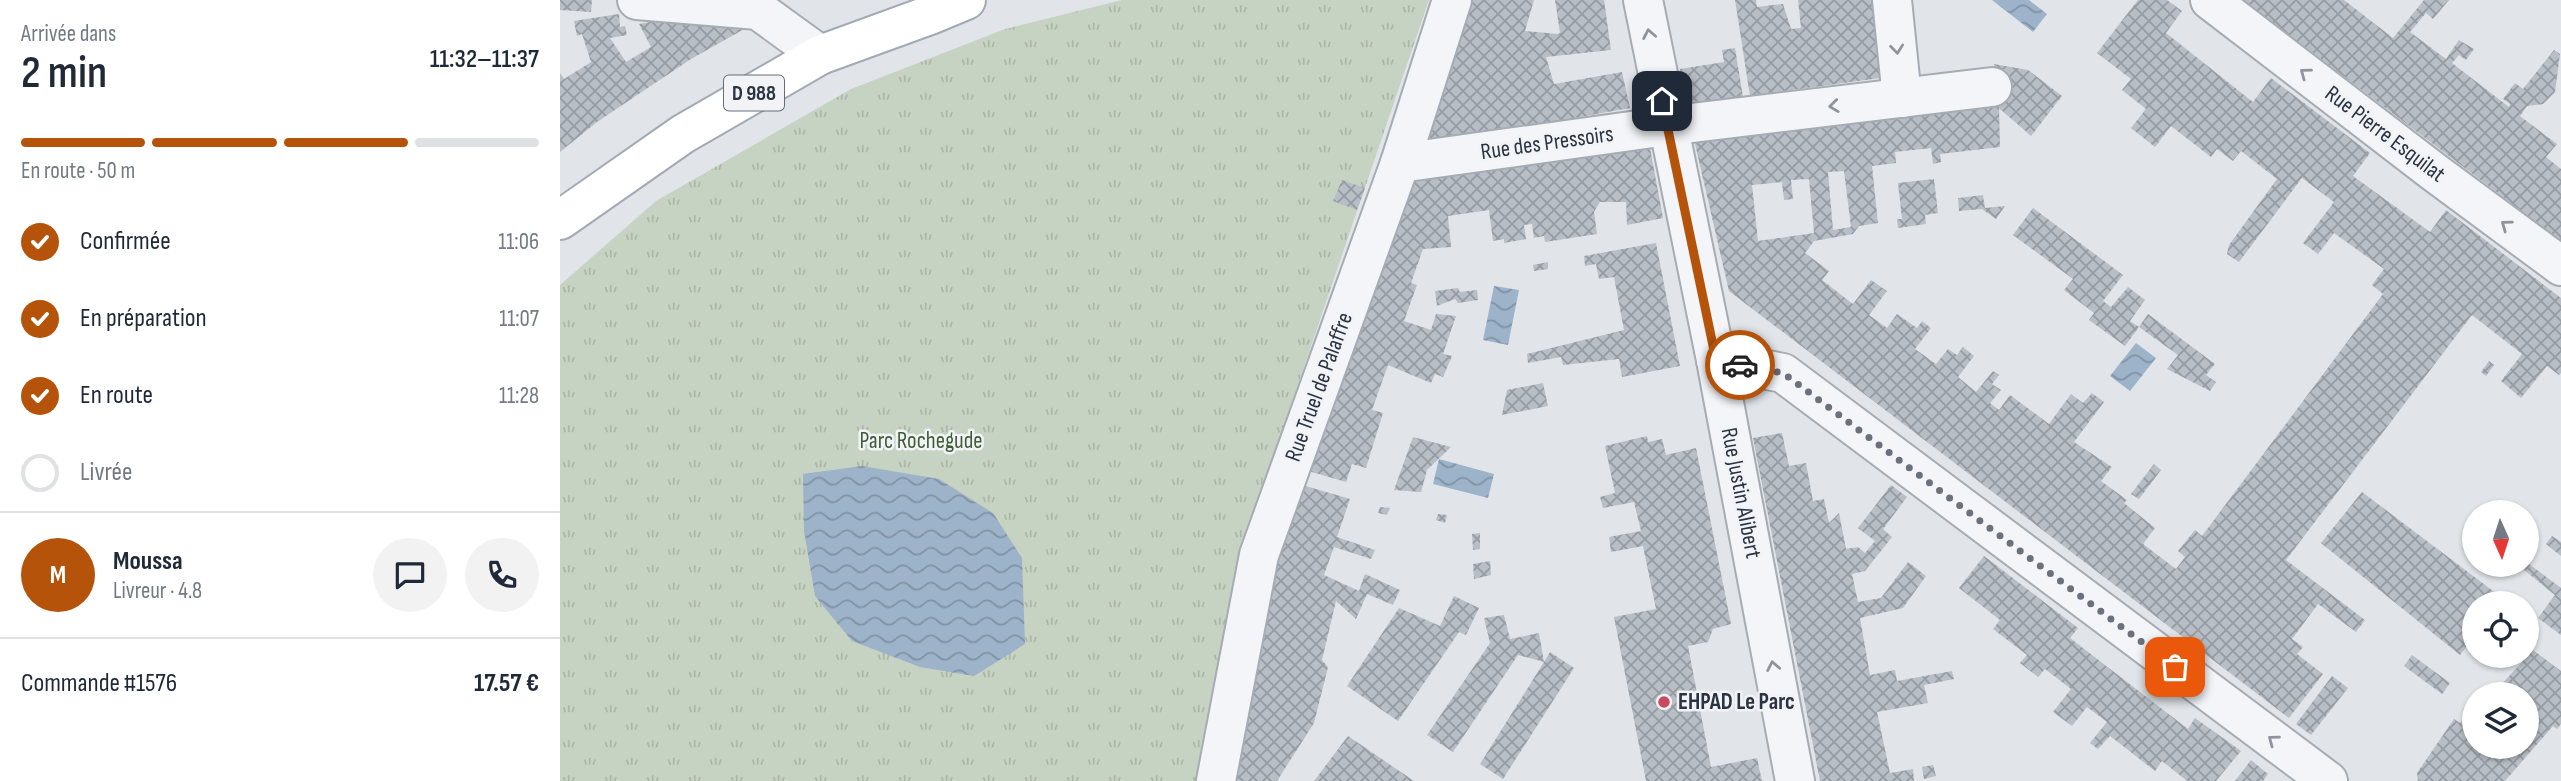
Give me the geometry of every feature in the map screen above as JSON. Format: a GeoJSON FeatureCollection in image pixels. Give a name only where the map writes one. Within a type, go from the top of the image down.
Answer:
{"type":"FeatureCollection","features":[{"type":"Feature","properties":{"kind":"main road","name":"D 988"},"geometry":{"type":"LineString","coordinates":[[560,220],[683,134],[820,55],[966,0]]}},
{"type":"Feature","properties":{"kind":"street"},"geometry":{"type":"LineString","coordinates":[[637,0],[758,10],[820,55]]}},
{"type":"Feature","properties":{"kind":"street","name":"Rue Truel de Palaffre"},"geometry":{"type":"LineString","coordinates":[[1216,781],[1259,555],[1400,163],[1452,0]]}},
{"type":"Feature","properties":{"kind":"street","name":"Rue Justin Alibert"},"geometry":{"type":"LineString","coordinates":[[1643,0],[1716,360],[1795,781]]}},
{"type":"Feature","properties":{"kind":"street"},"geometry":{"type":"LineString","coordinates":[[1892,0],[1902,98]]}},
{"type":"Feature","properties":{"kind":"street","name":"Rue Pierre Esquilat"},"geometry":{"type":"LineString","coordinates":[[2210,0],[2434,172],[2561,265]]}},
{"type":"Feature","properties":{"kind":"street","name":"Rue des Pressoirs"},"geometry":{"type":"LineString","coordinates":[[1400,163],[1667,126],[1992,87]]}},
{"type":"Feature","properties":{"kind":"street"},"geometry":{"type":"LineString","coordinates":[[1716,360],[1783,373],[2328,781]]}},
{"type":"Feature","properties":{"kind":"green space","name":"Parc Rochegude"},"geometry":{"type":"Polygon","coordinates":[[[1122,0],[1429,0],[1248,531],[1195,781],[560,781],[560,285],[656,201],[851,89],[1005,29],[1122,0]]]}},
{"type":"Feature","properties":{"kind":"water"},"geometry":{"type":"Polygon","coordinates":[[[1992,0],[2029,0],[2047,14],[2033,32],[1992,0]]]}},
{"type":"Feature","properties":{"kind":"water"},"geometry":{"type":"Polygon","coordinates":[[[1494,286],[1519,290],[1508,345],[1483,340],[1494,286]]]}},
{"type":"Feature","properties":{"kind":"water"},"geometry":{"type":"Polygon","coordinates":[[[2136,343],[2156,358],[2130,391],[2110,376],[2136,343]]]}},
{"type":"Feature","properties":{"kind":"water"},"geometry":{"type":"Polygon","coordinates":[[[1439,459],[1494,474],[1488,498],[1433,484],[1439,459]]]}},
{"type":"Feature","properties":{"kind":"water"},"geometry":{"type":"Polygon","coordinates":[[[862,466],[939,479],[993,513],[1022,558],[1025,644],[974,676],[920,667],[852,641],[815,596],[804,531],[803,474],[862,466]]]}},
{"type":"Feature","properties":{"kind":"building"},"geometry":{"type":"Polygon","coordinates":[[[560,0],[592,0],[591,12],[560,10],[560,0]]]}},
{"type":"Feature","properties":{"kind":"building"},"geometry":{"type":"Polygon","coordinates":[[[1470,0],[1534,0],[1525,31],[1558,34],[1555,0],[1604,0],[1611,50],[1546,57],[1554,84],[1622,72],[1630,108],[1574,118],[1575,123],[1528,130],[1528,126],[1430,142],[1424,135],[1470,0]]]}},
{"type":"Feature","properties":{"kind":"building"},"geometry":{"type":"Polygon","coordinates":[[[1735,0],[1756,0],[1757,7],[1783,4],[1791,29],[1801,28],[1798,0],[1873,0],[1880,78],[1750,96],[1735,0]]]}},
{"type":"Feature","properties":{"kind":"building"},"geometry":{"type":"Polygon","coordinates":[[[2138,0],[2167,0],[2182,11],[2166,33],[2253,102],[2271,78],[2370,153],[2353,176],[2430,232],[2446,210],[2561,298],[2559,375],[2547,366],[2521,398],[2501,381],[2522,354],[2472,315],[2286,560],[2365,620],[2356,632],[2318,604],[2292,639],[2303,647],[2297,654],[2323,674],[2289,718],[1729,291],[1695,144],[1702,136],[1999,97],[1994,64],[2028,70],[2062,96],[2031,136],[1999,108],[2000,147],[1940,154],[1941,162],[1933,164],[1931,148],[1895,152],[1896,163],[1872,166],[1878,223],[1859,226],[1853,234],[1814,241],[1805,253],[1829,271],[1822,280],[1853,304],[1871,280],[1887,291],[1869,315],[1887,328],[1897,314],[1917,328],[1922,321],[1931,328],[1915,349],[1936,364],[1948,349],[1957,355],[1963,347],[1974,356],[1958,377],[1976,392],[1993,371],[1999,375],[1992,384],[2001,390],[1990,403],[1999,410],[2010,395],[2049,424],[2071,394],[2083,403],[2092,393],[2104,402],[2074,442],[2112,467],[2101,481],[2127,500],[2124,503],[2155,528],[2143,544],[2176,569],[2185,557],[2178,551],[2195,530],[2202,536],[2383,294],[2372,285],[2384,269],[2334,233],[2318,254],[2303,243],[2334,202],[2302,178],[2239,262],[2227,254],[2229,245],[2277,179],[2241,151],[2233,161],[2217,149],[2211,157],[2171,126],[2155,147],[2131,128],[2146,109],[2122,90],[2131,79],[2097,53],[2138,0]],[[1844,171],[1828,172],[1833,230],[1851,227],[1844,171]],[[1809,179],[1791,180],[1793,199],[1784,200],[1782,182],[1752,185],[1758,241],[1814,233],[1809,179]]]}},
{"type":"Feature","properties":{"kind":"building"},"geometry":{"type":"Polygon","coordinates":[[[2243,0],[2344,0],[2393,38],[2424,0],[2449,0],[2433,19],[2426,13],[2410,32],[2446,59],[2459,40],[2474,49],[2466,60],[2459,55],[2452,63],[2509,107],[2510,104],[2503,99],[2515,83],[2523,89],[2554,50],[2560,54],[2555,92],[2543,104],[2527,106],[2520,116],[2557,144],[2546,157],[2561,169],[2561,241],[2243,0]]]}},
{"type":"Feature","properties":{"kind":"building"},"geometry":{"type":"Polygon","coordinates":[[[619,14],[620,27],[625,26],[627,35],[610,38],[626,62],[651,47],[639,24],[665,19],[746,28],[691,59],[597,122],[560,152],[560,73],[564,79],[591,62],[582,34],[577,36],[574,21],[619,14]]]}},
{"type":"Feature","properties":{"kind":"building"},"geometry":{"type":"Polygon","coordinates":[[[1735,48],[1743,97],[1686,105],[1680,69],[1724,62],[1722,50],[1735,48]]]}},
{"type":"Feature","properties":{"kind":"building"},"geometry":{"type":"Polygon","coordinates":[[[1650,148],[1663,218],[1627,225],[1626,202],[1600,202],[1594,212],[1597,234],[1545,242],[1544,236],[1534,238],[1532,224],[1524,225],[1526,239],[1504,243],[1504,239],[1493,241],[1489,210],[1448,216],[1451,247],[1423,249],[1411,283],[1417,285],[1404,321],[1431,330],[1436,314],[1456,316],[1443,354],[1452,356],[1443,377],[1435,374],[1431,383],[1388,365],[1372,410],[1383,413],[1366,468],[1352,464],[1346,482],[1305,470],[1407,177],[1622,149],[1650,148]]]}},
{"type":"Feature","properties":{"kind":"building"},"geometry":{"type":"Polygon","coordinates":[[[1934,179],[1938,213],[1925,215],[1926,224],[1898,228],[1897,219],[1902,219],[1898,183],[1934,179]]]}},
{"type":"Feature","properties":{"kind":"building"},"geometry":{"type":"Polygon","coordinates":[[[1342,180],[1365,188],[1357,210],[1333,201],[1342,180]]]}},
{"type":"Feature","properties":{"kind":"building"},"geometry":{"type":"Polygon","coordinates":[[[1983,195],[1985,208],[2005,206],[1996,219],[1982,209],[1959,211],[1958,198],[1983,195]]]}},
{"type":"Feature","properties":{"kind":"building"},"geometry":{"type":"Polygon","coordinates":[[[2033,208],[2123,275],[2103,301],[2111,307],[2128,287],[2145,300],[2130,321],[2139,327],[2125,346],[2089,320],[2094,313],[2064,290],[2073,279],[2013,235],[2033,208]]]}},
{"type":"Feature","properties":{"kind":"building"},"geometry":{"type":"Polygon","coordinates":[[[1656,243],[1680,366],[1622,377],[1619,359],[1563,365],[1561,357],[1528,363],[1527,354],[1624,330],[1614,277],[1599,279],[1596,264],[1585,266],[1584,256],[1656,243]]]}},
{"type":"Feature","properties":{"kind":"building"},"geometry":{"type":"Polygon","coordinates":[[[1548,262],[1548,269],[1534,271],[1533,265],[1548,262]]]}},
{"type":"Feature","properties":{"kind":"building"},"geometry":{"type":"Polygon","coordinates":[[[1458,288],[1460,292],[1477,290],[1478,300],[1458,303],[1455,299],[1437,306],[1435,291],[1458,288]]]}},
{"type":"Feature","properties":{"kind":"building"},"geometry":{"type":"Polygon","coordinates":[[[2148,314],[2215,364],[2206,375],[2216,382],[2210,391],[2167,369],[2178,355],[2139,327],[2148,314]]]}},
{"type":"Feature","properties":{"kind":"building"},"geometry":{"type":"Polygon","coordinates":[[[2489,361],[2494,365],[2486,376],[2481,372],[2489,361]]]}},
{"type":"Feature","properties":{"kind":"building"},"geometry":{"type":"Polygon","coordinates":[[[1543,383],[1548,406],[1502,415],[1507,390],[1543,383]]]}},
{"type":"Feature","properties":{"kind":"building"},"geometry":{"type":"Polygon","coordinates":[[[1782,433],[1789,466],[1806,463],[1813,501],[1824,499],[1829,523],[1839,513],[1846,549],[1858,547],[1865,553],[1875,541],[1858,528],[1891,485],[1907,497],[1883,529],[1892,537],[1865,571],[1852,574],[1858,602],[1881,598],[1908,562],[1926,576],[1903,608],[1860,618],[1870,675],[1895,670],[1897,681],[1952,671],[1954,679],[1924,685],[1928,703],[1877,712],[1890,773],[1913,769],[1914,781],[1820,781],[1753,438],[1782,433]]]}},
{"type":"Feature","properties":{"kind":"building"},"geometry":{"type":"Polygon","coordinates":[[[1647,436],[1648,442],[1662,439],[1666,455],[1696,448],[1731,624],[1713,629],[1708,642],[1688,646],[1711,767],[1757,758],[1762,781],[1646,781],[1614,617],[1656,609],[1643,546],[1611,552],[1609,537],[1641,531],[1634,502],[1603,508],[1600,497],[1615,493],[1605,446],[1647,436]]]}},
{"type":"Feature","properties":{"kind":"building"},"geometry":{"type":"Polygon","coordinates":[[[1413,437],[1451,447],[1427,470],[1421,492],[1394,490],[1413,437]]]}},
{"type":"Feature","properties":{"kind":"building"},"geometry":{"type":"Polygon","coordinates":[[[2154,464],[2161,470],[2139,499],[2131,494],[2154,464]]]}},
{"type":"Feature","properties":{"kind":"building"},"geometry":{"type":"Polygon","coordinates":[[[1299,484],[1350,499],[1337,537],[1375,550],[1371,559],[1334,547],[1324,575],[1359,591],[1365,574],[1400,590],[1393,605],[1367,594],[1356,619],[1336,601],[1322,660],[1328,667],[1314,723],[1277,781],[1232,781],[1276,554],[1299,484]]]}},
{"type":"Feature","properties":{"kind":"building"},"geometry":{"type":"Polygon","coordinates":[[[2362,492],[2462,568],[2462,578],[2476,578],[2493,591],[2462,591],[2460,655],[2321,543],[2362,492]]]}},
{"type":"Feature","properties":{"kind":"building"},"geometry":{"type":"Polygon","coordinates":[[[1380,507],[1390,508],[1387,515],[1378,513],[1380,507]]]}},
{"type":"Feature","properties":{"kind":"building"},"geometry":{"type":"Polygon","coordinates":[[[1438,514],[1447,515],[1445,523],[1436,520],[1438,514]]]}},
{"type":"Feature","properties":{"kind":"building"},"geometry":{"type":"Polygon","coordinates":[[[1480,533],[1480,549],[1473,550],[1472,534],[1480,533]]]}},
{"type":"Feature","properties":{"kind":"building"},"geometry":{"type":"Polygon","coordinates":[[[2552,536],[2561,542],[2561,556],[2546,544],[2552,536]]]}},
{"type":"Feature","properties":{"kind":"building"},"geometry":{"type":"Polygon","coordinates":[[[1984,556],[2078,628],[2070,638],[2188,729],[2195,718],[2241,751],[2216,781],[2187,781],[2162,761],[2155,771],[2110,736],[2098,749],[2090,743],[2107,722],[2087,707],[2072,726],[2053,712],[2071,689],[2045,669],[2038,677],[2020,663],[2027,655],[1993,629],[2000,620],[1959,588],[1984,556]]]}},
{"type":"Feature","properties":{"kind":"building"},"geometry":{"type":"Polygon","coordinates":[[[1490,561],[1491,575],[1474,579],[1473,564],[1490,561]]]}},
{"type":"Feature","properties":{"kind":"building"},"geometry":{"type":"Polygon","coordinates":[[[2539,572],[2561,588],[2561,635],[2539,619],[2555,595],[2534,578],[2539,578],[2539,572]]]}},
{"type":"Feature","properties":{"kind":"building"},"geometry":{"type":"Polygon","coordinates":[[[1454,596],[1479,608],[1466,635],[1459,632],[1398,721],[1347,686],[1399,608],[1440,626],[1454,596]]]}},
{"type":"Feature","properties":{"kind":"building"},"geometry":{"type":"Polygon","coordinates":[[[1504,615],[1510,639],[1539,633],[1544,662],[1518,655],[1453,752],[1427,735],[1490,643],[1484,618],[1504,615]]]}},
{"type":"Feature","properties":{"kind":"building"},"geometry":{"type":"Polygon","coordinates":[[[1550,652],[1574,668],[1503,779],[1480,764],[1550,652]]]}},
{"type":"Feature","properties":{"kind":"building"},"geometry":{"type":"Polygon","coordinates":[[[2539,654],[2561,671],[2561,724],[2557,729],[2553,726],[2539,742],[2539,682],[2504,682],[2516,668],[2539,668],[2539,654]]]}},
{"type":"Feature","properties":{"kind":"building"},"geometry":{"type":"Polygon","coordinates":[[[2412,655],[2450,683],[2442,694],[2404,666],[2412,655]]]}},
{"type":"Feature","properties":{"kind":"building"},"geometry":{"type":"Polygon","coordinates":[[[2332,676],[2348,688],[2311,735],[2296,724],[2332,676]]]}},
{"type":"Feature","properties":{"kind":"building"},"geometry":{"type":"Polygon","coordinates":[[[2454,719],[2460,723],[2462,720],[2462,759],[2524,759],[2505,781],[2418,781],[2417,773],[2454,719]]]}},
{"type":"Feature","properties":{"kind":"building"},"geometry":{"type":"Polygon","coordinates":[[[1348,736],[1414,781],[1314,781],[1348,736]]]}},
{"type":"Feature","properties":{"kind":"building"},"geometry":{"type":"Polygon","coordinates":[[[2251,760],[2268,774],[2263,781],[2235,781],[2251,760]]]}},
{"type":"Feature","properties":{"kind":"building"},"geometry":{"type":"Polygon","coordinates":[[[1933,765],[1936,776],[1924,779],[1922,767],[1933,765]]]}},
{"type":"Feature","properties":{"kind":"way so far"},"geometry":{"type":"LineString","coordinates":[[1740,365],[1783,373],[2175,667]]}},
{"type":"Feature","properties":{"kind":"place","name":"EHPAD Le Parc"},"geometry":{"type":"Point","coordinates":[1664,702]}},
{"type":"Feature","properties":{"kind":"route"},"geometry":{"type":"LineString","coordinates":[[1662,101],[1716,360],[1740,365]]}}]}
